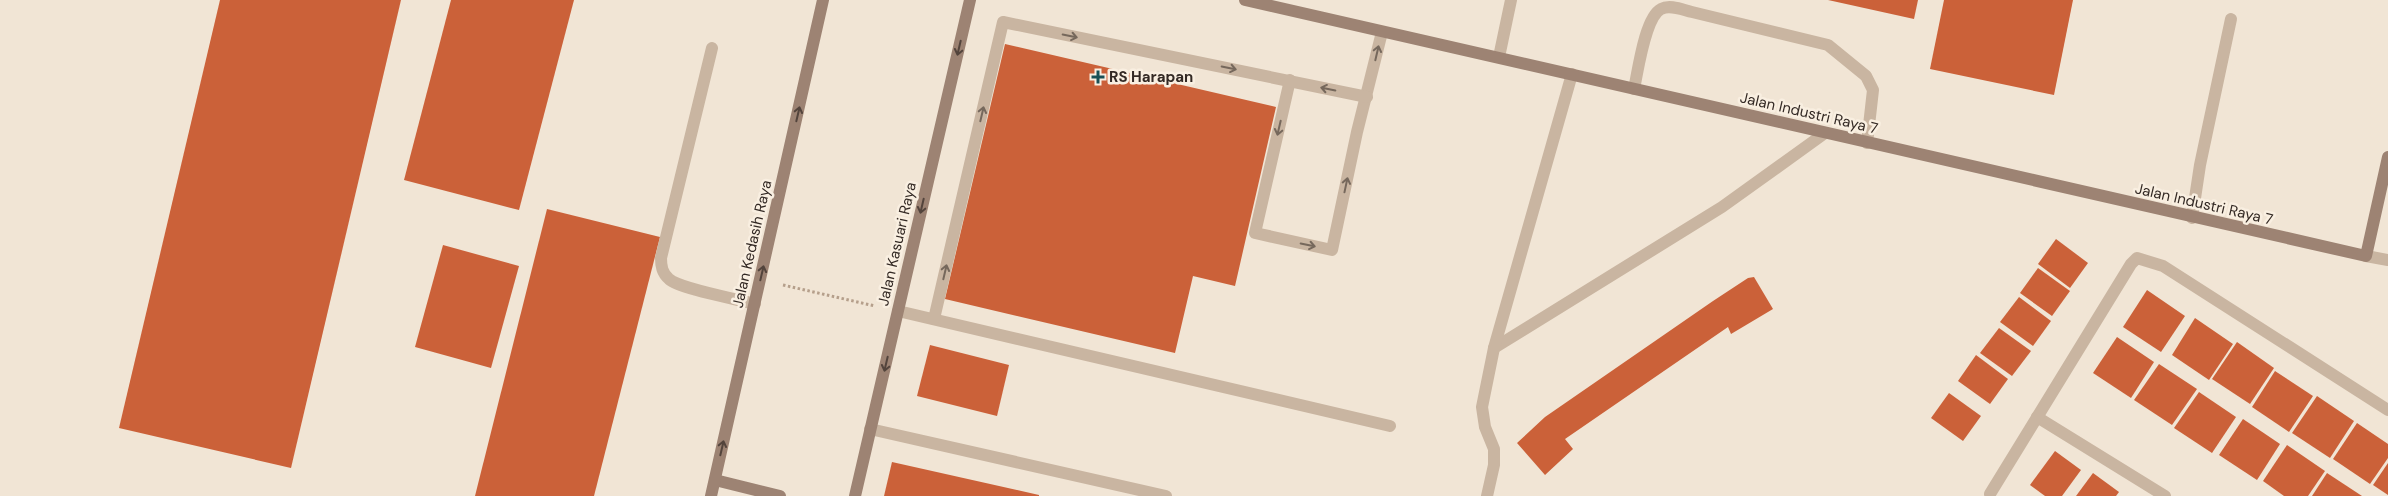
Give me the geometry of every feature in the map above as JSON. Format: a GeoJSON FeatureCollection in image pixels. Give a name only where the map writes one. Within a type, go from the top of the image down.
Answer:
{"type":"FeatureCollection","features":[{"type":"Feature","properties":{"kind":"street","name":"Jalan Kedasih Raya"},"geometry":{"type":"LineString","coordinates":[[711,496],[823,0]]}},
{"type":"Feature","properties":{"kind":"street","name":"Jalan Kasuari Raya"},"geometry":{"type":"LineString","coordinates":[[855,496],[970,0]]}},
{"type":"Feature","properties":{"kind":"street","name":"Jalan Industri Raya 7"},"geometry":{"type":"LineString","coordinates":[[1245,0],[1634,88],[2192,218],[2366,256]]}},
{"type":"Feature","properties":{"kind":"street"},"geometry":{"type":"LineString","coordinates":[[1499,57],[1511,0]]}},
{"type":"Feature","properties":{"kind":"street"},"geometry":{"type":"LineString","coordinates":[[1634,88],[1647,31],[1653,17],[1660,9],[1671,7],[1828,45],[1866,76],[1873,90],[1867,143]]}},
{"type":"Feature","properties":{"kind":"street"},"geometry":{"type":"LineString","coordinates":[[2192,218],[2200,165],[2232,19]]}},
{"type":"Feature","properties":{"kind":"street"},"geometry":{"type":"LineString","coordinates":[[934,319],[1003,22],[1367,97]]}},
{"type":"Feature","properties":{"kind":"street"},"geometry":{"type":"LineString","coordinates":[[1290,80],[1254,233],[1332,250],[1357,132],[1382,32]]}},
{"type":"Feature","properties":{"kind":"street"},"geometry":{"type":"LineString","coordinates":[[712,48],[661,258],[662,271],[669,280],[682,285],[755,304]]}},
{"type":"Feature","properties":{"kind":"street"},"geometry":{"type":"LineString","coordinates":[[1487,496],[1494,465],[1494,449],[1485,427],[1482,407],[1494,348],[1572,74]]}},
{"type":"Feature","properties":{"kind":"street"},"geometry":{"type":"LineString","coordinates":[[1494,348],[1722,206],[1825,133]]}},
{"type":"Feature","properties":{"kind":"street"},"geometry":{"type":"LineString","coordinates":[[2388,157],[2366,256],[2388,260]]}},
{"type":"Feature","properties":{"kind":"street"},"geometry":{"type":"LineString","coordinates":[[1990,494],[2131,264],[2137,258],[2150,260],[2170,270],[2388,410]]}},
{"type":"Feature","properties":{"kind":"street"},"geometry":{"type":"LineString","coordinates":[[898,312],[1244,394],[1390,426]]}},
{"type":"Feature","properties":{"kind":"street"},"geometry":{"type":"LineString","coordinates":[[2037,417],[2165,496]]}},
{"type":"Feature","properties":{"kind":"street"},"geometry":{"type":"LineString","coordinates":[[870,429],[1166,496]]}},
{"type":"Feature","properties":{"kind":"street"},"geometry":{"type":"LineString","coordinates":[[715,480],[780,496]]}},
{"type":"Feature","properties":{"kind":"path"},"geometry":{"type":"LineString","coordinates":[[761,280],[898,312]]}},
{"type":"Feature","properties":{"kind":"building"},"geometry":{"type":"Polygon","coordinates":[[[220,0],[401,0],[291,468],[119,428],[220,0]]]}},
{"type":"Feature","properties":{"kind":"building"},"geometry":{"type":"Polygon","coordinates":[[[451,0],[574,0],[519,210],[404,180],[451,0]]]}},
{"type":"Feature","properties":{"kind":"building"},"geometry":{"type":"Polygon","coordinates":[[[1828,0],[1918,0],[1914,19],[1828,0]]]}},
{"type":"Feature","properties":{"kind":"building"},"geometry":{"type":"Polygon","coordinates":[[[1944,0],[2073,0],[2054,95],[1930,69],[1944,0]]]}},
{"type":"Feature","properties":{"kind":"building"},"geometry":{"type":"Polygon","coordinates":[[[1005,44],[1276,107],[1235,286],[1193,276],[1175,353],[945,299],[1005,44]]]}},
{"type":"Feature","properties":{"kind":"building"},"geometry":{"type":"Polygon","coordinates":[[[547,209],[660,237],[594,496],[475,496],[547,209]]]}},
{"type":"Feature","properties":{"kind":"building"},"geometry":{"type":"Polygon","coordinates":[[[2056,239],[2088,263],[2070,288],[2038,264],[2056,239]]]}},
{"type":"Feature","properties":{"kind":"building"},"geometry":{"type":"Polygon","coordinates":[[[443,245],[519,266],[491,368],[415,347],[443,245]]]}},
{"type":"Feature","properties":{"kind":"building"},"geometry":{"type":"Polygon","coordinates":[[[2038,268],[2070,291],[2052,316],[2020,293],[2038,268]]]}},
{"type":"Feature","properties":{"kind":"building"},"geometry":{"type":"Polygon","coordinates":[[[1754,277],[1773,309],[1731,334],[1728,327],[1565,439],[1573,449],[1545,475],[1517,443],[1545,417],[1713,301],[1748,278],[1754,277]]]}},
{"type":"Feature","properties":{"kind":"building"},"geometry":{"type":"Polygon","coordinates":[[[2147,290],[2185,316],[2161,352],[2123,327],[2147,290]]]}},
{"type":"Feature","properties":{"kind":"building"},"geometry":{"type":"Polygon","coordinates":[[[2019,297],[2051,321],[2033,346],[2000,322],[2019,297]]]}},
{"type":"Feature","properties":{"kind":"building"},"geometry":{"type":"Polygon","coordinates":[[[2195,318],[2233,344],[2209,380],[2172,355],[2195,318]]]}},
{"type":"Feature","properties":{"kind":"building"},"geometry":{"type":"Polygon","coordinates":[[[1999,328],[2031,351],[2012,376],[1980,353],[1999,328]]]}},
{"type":"Feature","properties":{"kind":"building"},"geometry":{"type":"Polygon","coordinates":[[[2117,337],[2154,362],[2131,398],[2093,373],[2117,337]]]}},
{"type":"Feature","properties":{"kind":"building"},"geometry":{"type":"Polygon","coordinates":[[[2237,342],[2274,368],[2250,404],[2212,379],[2237,342]]]}},
{"type":"Feature","properties":{"kind":"building"},"geometry":{"type":"Polygon","coordinates":[[[930,345],[1009,365],[997,416],[917,396],[930,345]]]}},
{"type":"Feature","properties":{"kind":"building"},"geometry":{"type":"Polygon","coordinates":[[[1976,355],[2008,379],[1990,404],[1958,381],[1976,355]]]}},
{"type":"Feature","properties":{"kind":"building"},"geometry":{"type":"Polygon","coordinates":[[[2159,364],[2197,389],[2172,425],[2134,400],[2159,364]]]}},
{"type":"Feature","properties":{"kind":"building"},"geometry":{"type":"Polygon","coordinates":[[[2275,371],[2313,396],[2289,432],[2252,407],[2275,371]]]}},
{"type":"Feature","properties":{"kind":"building"},"geometry":{"type":"Polygon","coordinates":[[[2199,392],[2236,417],[2212,453],[2174,428],[2199,392]]]}},
{"type":"Feature","properties":{"kind":"building"},"geometry":{"type":"Polygon","coordinates":[[[1949,393],[1981,416],[1963,441],[1931,418],[1949,393]]]}},
{"type":"Feature","properties":{"kind":"building"},"geometry":{"type":"Polygon","coordinates":[[[2317,396],[2354,421],[2330,458],[2292,433],[2317,396]]]}},
{"type":"Feature","properties":{"kind":"building"},"geometry":{"type":"Polygon","coordinates":[[[2243,419],[2280,444],[2257,480],[2219,455],[2243,419]]]}},
{"type":"Feature","properties":{"kind":"building"},"geometry":{"type":"Polygon","coordinates":[[[2357,423],[2388,444],[2388,458],[2370,484],[2333,459],[2357,423]]]}},
{"type":"Feature","properties":{"kind":"building"},"geometry":{"type":"Polygon","coordinates":[[[2287,445],[2325,471],[2308,496],[2284,496],[2263,481],[2287,445]]]}},
{"type":"Feature","properties":{"kind":"building"},"geometry":{"type":"Polygon","coordinates":[[[2055,451],[2081,470],[2062,496],[2045,496],[2030,485],[2055,451]]]}},
{"type":"Feature","properties":{"kind":"building"},"geometry":{"type":"Polygon","coordinates":[[[892,462],[1039,495],[1039,496],[884,496],[892,462]]]}},
{"type":"Feature","properties":{"kind":"building"},"geometry":{"type":"Polygon","coordinates":[[[2388,463],[2388,495],[2373,485],[2388,463]]]}},
{"type":"Feature","properties":{"kind":"building"},"geometry":{"type":"Polygon","coordinates":[[[2093,473],[2119,492],[2116,496],[2076,496],[2093,473]]]}},
{"type":"Feature","properties":{"kind":"building"},"geometry":{"type":"Polygon","coordinates":[[[2327,473],[2362,496],[2312,496],[2327,473]]]}},
{"type":"Feature","properties":{"kind":"place","name":"RS Harapan"},"geometry":{"type":"Point","coordinates":[1098,77]}}]}
